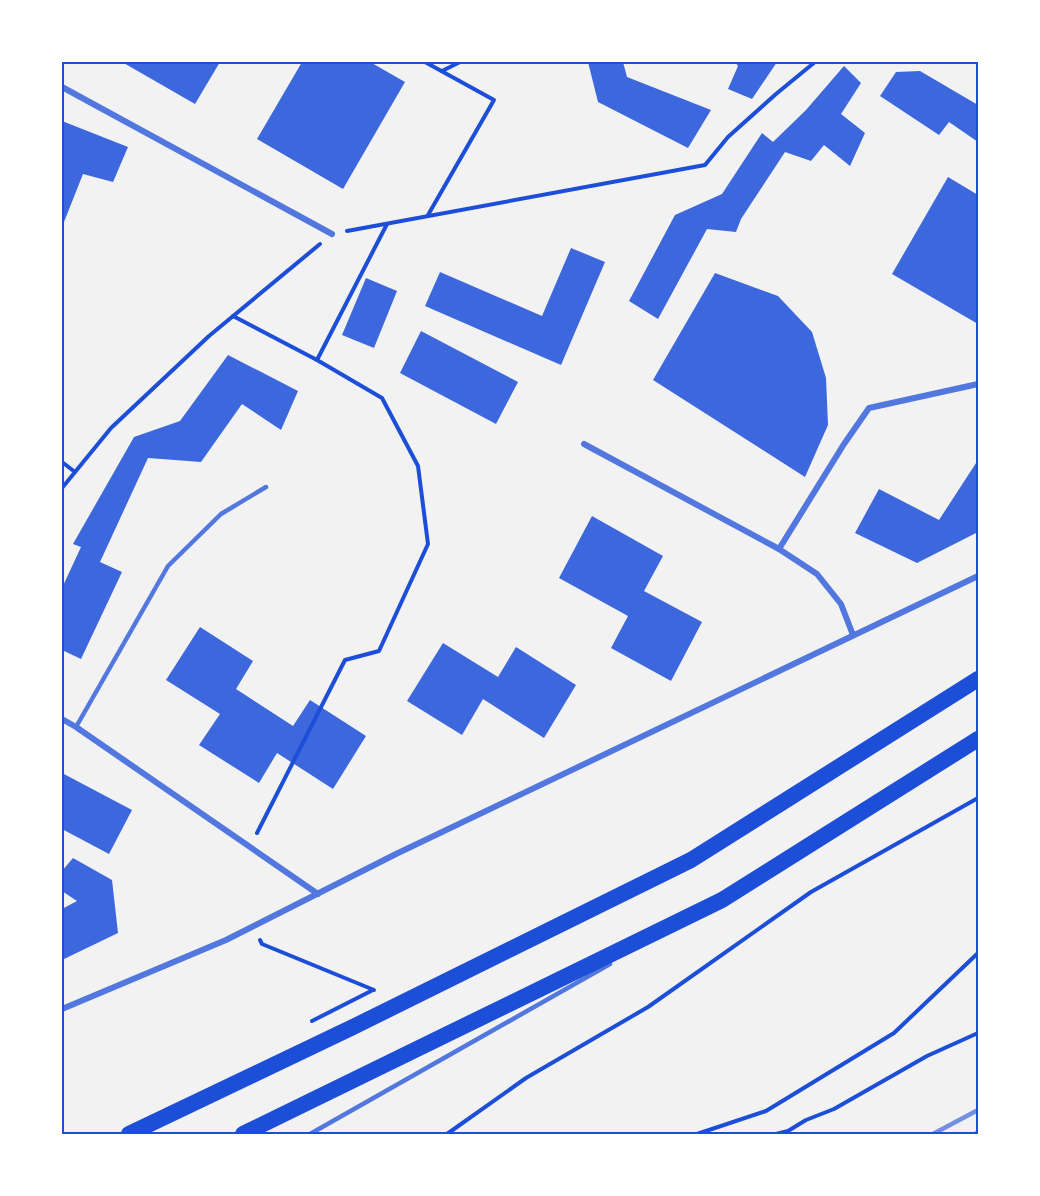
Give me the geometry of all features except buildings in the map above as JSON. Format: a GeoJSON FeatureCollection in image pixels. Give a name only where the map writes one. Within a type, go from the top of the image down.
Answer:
{"type":"FeatureCollection","features":[{"type":"Feature","properties":{"kind":"highway"},"geometry":{"type":"LineString","coordinates":[[129,1134],[353,1027],[691,860],[978,679]]}},
{"type":"Feature","properties":{"kind":"highway"},"geometry":{"type":"LineString","coordinates":[[243,1134],[722,900],[978,739]]}},
{"type":"Feature","properties":{"kind":"street"},"geometry":{"type":"LineString","coordinates":[[62,87],[332,234]]}},
{"type":"Feature","properties":{"kind":"street"},"geometry":{"type":"LineString","coordinates":[[779,549],[869,408],[978,384]]}},
{"type":"Feature","properties":{"kind":"street"},"geometry":{"type":"LineString","coordinates":[[584,444],[779,549],[817,574],[841,604],[853,636]]}},
{"type":"Feature","properties":{"kind":"street"},"geometry":{"type":"LineString","coordinates":[[62,1009],[226,940],[396,854],[978,576]]}},
{"type":"Feature","properties":{"kind":"street"},"geometry":{"type":"LineString","coordinates":[[62,719],[318,894]]}},
{"type":"Feature","properties":{"kind":"lane"},"geometry":{"type":"LineString","coordinates":[[75,727],[168,566],[221,514],[266,487]]}},
{"type":"Feature","properties":{"kind":"lane"},"geometry":{"type":"LineString","coordinates":[[629,952],[722,900]]}},
{"type":"Feature","properties":{"kind":"lane"},"geometry":{"type":"LineString","coordinates":[[310,1134],[619,958]]}},
{"type":"Feature","properties":{"kind":"path"},"geometry":{"type":"LineString","coordinates":[[425,62],[494,100],[427,216]]}},
{"type":"Feature","properties":{"kind":"path"},"geometry":{"type":"LineString","coordinates":[[442,71],[460,62]]}},
{"type":"Feature","properties":{"kind":"path"},"geometry":{"type":"LineString","coordinates":[[62,488],[111,428],[209,336],[332,234],[705,165],[728,137],[815,62]]}},
{"type":"Feature","properties":{"kind":"path"},"geometry":{"type":"LineString","coordinates":[[317,360],[387,224]]}},
{"type":"Feature","properties":{"kind":"path"},"geometry":{"type":"LineString","coordinates":[[233,316],[317,360],[382,398],[418,466],[428,544],[379,651],[345,660],[250,847]]}},
{"type":"Feature","properties":{"kind":"path"},"geometry":{"type":"LineString","coordinates":[[62,462],[75,472]]}},
{"type":"Feature","properties":{"kind":"path"},"geometry":{"type":"LineString","coordinates":[[447,1134],[526,1078],[648,1007],[811,892],[978,798]]}},
{"type":"Feature","properties":{"kind":"path"},"geometry":{"type":"LineString","coordinates":[[253,927],[262,944],[374,990]]}},
{"type":"Feature","properties":{"kind":"path"},"geometry":{"type":"LineString","coordinates":[[697,1134],[766,1111],[894,1033],[978,953]]}},
{"type":"Feature","properties":{"kind":"path"},"geometry":{"type":"LineString","coordinates":[[776,1134],[789,1131],[806,1120],[834,1109],[927,1056],[978,1033]]}},
{"type":"Feature","properties":{"kind":"railway"},"geometry":{"type":"LineString","coordinates":[[933,1134],[978,1110]]}}]}
